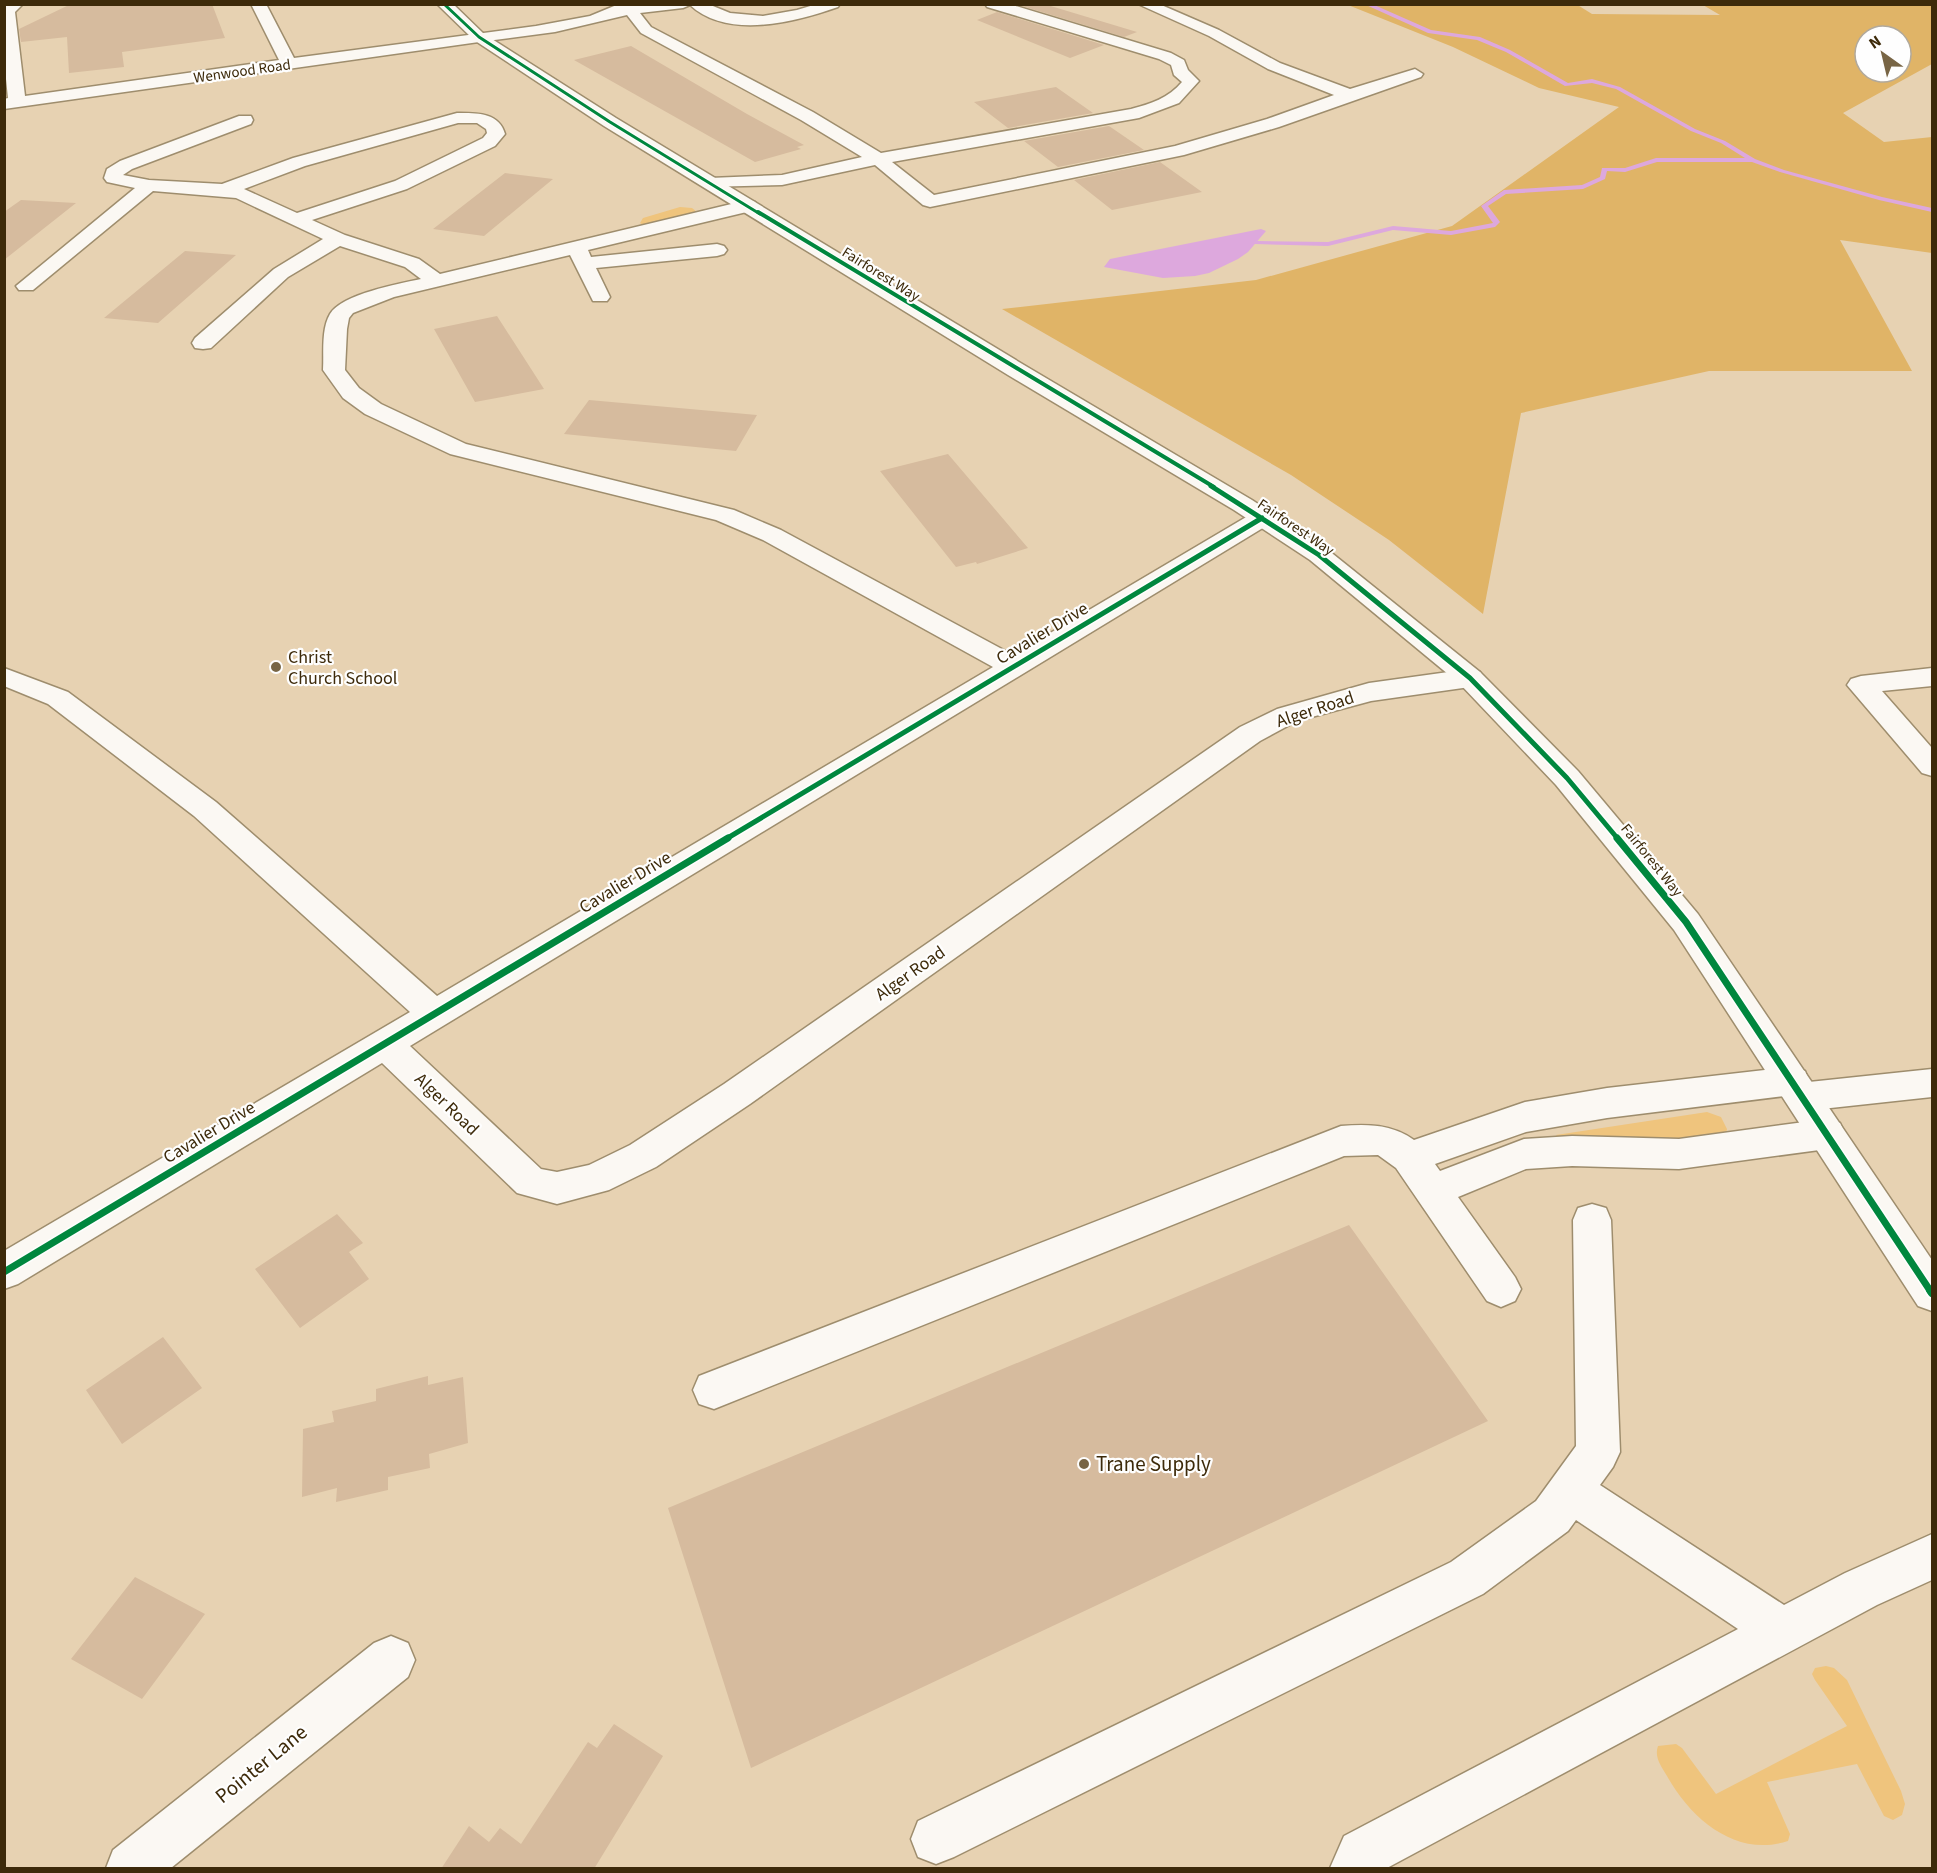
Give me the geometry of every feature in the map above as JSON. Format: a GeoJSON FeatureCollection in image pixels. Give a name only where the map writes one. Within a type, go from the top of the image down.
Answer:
{"type":"FeatureCollection","features":[{"type":"Feature","properties":{"kind":"street"},"geometry":{"type":"LineString","coordinates":[[11,103],[7,11],[16,4]]}},
{"type":"Feature","properties":{"kind":"street"},"geometry":{"type":"LineString","coordinates":[[258,4],[289,65]]}},
{"type":"Feature","properties":{"kind":"street","name":"Fairforest Way"},"geometry":{"type":"LineString","coordinates":[[444,4],[479,37],[737,199],[1262,518],[1319,555],[1470,678],[1567,778],[1612,829],[1686,922],[1932,1293]]}},
{"type":"Feature","properties":{"kind":"street","name":"Wenwood Road"},"geometry":{"type":"LineString","coordinates":[[11,103],[479,37],[523,34],[598,20],[628,7],[683,4]]}},
{"type":"Feature","properties":{"kind":"street"},"geometry":{"type":"LineString","coordinates":[[696,4],[723,19],[742,21],[785,17],[833,4]]}},
{"type":"Feature","properties":{"kind":"street"},"geometry":{"type":"LineString","coordinates":[[580,256],[737,199],[782,180],[878,159],[1134,114],[1164,106],[1184,93],[1191,81],[1180,72],[1178,63],[1165,56],[992,4]]}},
{"type":"Feature","properties":{"kind":"street"},"geometry":{"type":"LineString","coordinates":[[1145,4],[1214,33],[1274,66],[1349,95]]}},
{"type":"Feature","properties":{"kind":"street"},"geometry":{"type":"LineString","coordinates":[[628,7],[646,30],[807,116],[878,159],[930,201],[1178,151],[1273,123],[1349,95],[1416,74]]}},
{"type":"Feature","properties":{"kind":"street"},"geometry":{"type":"LineString","coordinates":[[224,190],[299,162],[458,118],[480,118],[494,126],[496,134],[489,142],[411,181],[296,219]]}},
{"type":"Feature","properties":{"kind":"street"},"geometry":{"type":"LineString","coordinates":[[245,120],[126,165],[113,173],[113,178],[149,185],[224,190],[242,194],[338,239],[412,264],[438,282]]}},
{"type":"Feature","properties":{"kind":"street"},"geometry":{"type":"LineString","coordinates":[[737,199],[777,200],[792,182],[809,174]]}},
{"type":"Feature","properties":{"kind":"street"},"geometry":{"type":"LineString","coordinates":[[26,286],[149,185]]}},
{"type":"Feature","properties":{"kind":"street"},"geometry":{"type":"LineString","coordinates":[[202,343],[281,273],[338,239]]}},
{"type":"Feature","properties":{"kind":"street"},"geometry":{"type":"LineString","coordinates":[[717,250],[580,256],[438,282],[365,300],[353,305],[339,316],[334,370],[351,393],[373,409],[458,449],[725,515],[772,535],[1014,667]]}},
{"type":"Feature","properties":{"kind":"street"},"geometry":{"type":"LineString","coordinates":[[580,256],[600,297]]}},
{"type":"Feature","properties":{"kind":"street","name":"Cavalier Drive"},"geometry":{"type":"LineString","coordinates":[[4,1272],[1262,518]]}},
{"type":"Feature","properties":{"kind":"street"},"geometry":{"type":"LineString","coordinates":[[4,676],[58,698],[205,809],[435,1014]]}},
{"type":"Feature","properties":{"kind":"street"},"geometry":{"type":"LineString","coordinates":[[1932,677],[1861,686],[1932,766]]}},
{"type":"Feature","properties":{"kind":"street","name":"Alger Road"},"geometry":{"type":"LineString","coordinates":[[385,1044],[530,1182],[557,1188],[596,1179],[643,1156],[737,1094],[1250,734],[1287,715],[1370,692],[1470,678]]}},
{"type":"Feature","properties":{"kind":"street"},"geometry":{"type":"LineString","coordinates":[[1409,1158],[1525,1117],[1607,1103],[1797,1089],[1932,1083]]}},
{"type":"Feature","properties":{"kind":"street"},"geometry":{"type":"LineString","coordinates":[[1431,1191],[1524,1154],[1572,1151],[1679,1154],[1827,1134]]}},
{"type":"Feature","properties":{"kind":"street"},"geometry":{"type":"LineString","coordinates":[[714,1390],[1341,1141],[1374,1139],[1393,1142],[1409,1158],[1501,1290]]}},
{"type":"Feature","properties":{"kind":"street"},"geometry":{"type":"LineString","coordinates":[[936,1839],[1467,1578],[1552,1516],[1598,1452],[1592,1220]]}},
{"type":"Feature","properties":{"kind":"street"},"geometry":{"type":"LineString","coordinates":[[1569,1490],[1782,1631]]}},
{"type":"Feature","properties":{"kind":"street"},"geometry":{"type":"LineString","coordinates":[[1355,1869],[1362,1854],[1861,1589],[1932,1557]]}},
{"type":"Feature","properties":{"kind":"street","name":"Pointer Lane"},"geometry":{"type":"LineString","coordinates":[[131,1869],[391,1660]]}},
{"type":"Feature","properties":{"kind":"shaded area"},"geometry":{"type":"Polygon","coordinates":[[[1576,4],[1592,14],[1720,15],[1703,5],[1932,5],[1932,64],[1913,74],[1913,24],[1853,24],[1853,84],[1896,84],[1843,113],[1884,142],[1932,137],[1932,253],[1840,240],[1912,371],[1709,371],[1521,413],[1483,614],[1389,540],[1291,475],[1002,309],[1256,280],[1452,226],[1619,107],[1539,88],[1453,47],[1348,5],[1576,4]]]}},
{"type":"Feature","properties":{"kind":"shaded area"},"geometry":{"type":"Polygon","coordinates":[[[680,207],[692,208],[697,212],[644,226],[640,223],[643,218],[680,207]]]}},
{"type":"Feature","properties":{"kind":"shaded area"},"geometry":{"type":"Polygon","coordinates":[[[1261,229],[1266,231],[1248,252],[1209,273],[1163,278],[1104,267],[1110,259],[1261,229]]]}},
{"type":"Feature","properties":{"kind":"shaded area"},"geometry":{"type":"Polygon","coordinates":[[[1707,1112],[1721,1117],[1727,1129],[1726,1135],[1672,1143],[1558,1138],[1556,1135],[1707,1112]]]}},
{"type":"Feature","properties":{"kind":"shaded area"},"geometry":{"type":"Polygon","coordinates":[[[1826,1666],[1834,1668],[1847,1680],[1901,1791],[1905,1804],[1902,1815],[1893,1820],[1884,1816],[1857,1764],[1767,1782],[1790,1834],[1788,1841],[1769,1845],[1751,1844],[1717,1831],[1702,1820],[1677,1792],[1662,1769],[1657,1754],[1658,1746],[1676,1744],[1682,1748],[1716,1794],[1847,1726],[1812,1674],[1815,1668],[1826,1666]]]}},
{"type":"Feature","properties":{"kind":"building"},"geometry":{"type":"Polygon","coordinates":[[[71,4],[212,4],[225,38],[122,52],[124,67],[69,73],[67,37],[21,42],[19,29],[71,4]]]}},
{"type":"Feature","properties":{"kind":"building"},"geometry":{"type":"Polygon","coordinates":[[[1044,4],[1137,32],[1124,37],[1019,5],[1044,4]]]}},
{"type":"Feature","properties":{"kind":"building"},"geometry":{"type":"Polygon","coordinates":[[[997,12],[1104,45],[1070,58],[977,20],[997,12]]]}},
{"type":"Feature","properties":{"kind":"building"},"geometry":{"type":"Polygon","coordinates":[[[631,46],[804,145],[797,147],[801,149],[755,162],[574,60],[631,46]]]}},
{"type":"Feature","properties":{"kind":"building"},"geometry":{"type":"Polygon","coordinates":[[[1056,87],[1093,113],[1008,128],[974,102],[1056,87]]]}},
{"type":"Feature","properties":{"kind":"building"},"geometry":{"type":"Polygon","coordinates":[[[1109,126],[1144,150],[1058,167],[1024,141],[1109,126]]]}},
{"type":"Feature","properties":{"kind":"building"},"geometry":{"type":"Polygon","coordinates":[[[1160,162],[1202,192],[1112,210],[1074,180],[1160,162]]]}},
{"type":"Feature","properties":{"kind":"building"},"geometry":{"type":"Polygon","coordinates":[[[505,173],[553,179],[484,236],[433,229],[505,173]]]}},
{"type":"Feature","properties":{"kind":"building"},"geometry":{"type":"Polygon","coordinates":[[[21,200],[76,203],[4,260],[4,212],[21,200]]]}},
{"type":"Feature","properties":{"kind":"building"},"geometry":{"type":"Polygon","coordinates":[[[185,251],[236,255],[158,323],[104,318],[185,251]]]}},
{"type":"Feature","properties":{"kind":"building"},"geometry":{"type":"Polygon","coordinates":[[[497,316],[544,389],[475,402],[434,329],[497,316]]]}},
{"type":"Feature","properties":{"kind":"building"},"geometry":{"type":"Polygon","coordinates":[[[589,400],[757,415],[736,451],[564,434],[589,400]]]}},
{"type":"Feature","properties":{"kind":"building"},"geometry":{"type":"Polygon","coordinates":[[[948,454],[1028,548],[977,564],[976,562],[956,567],[880,471],[948,454]]]}},
{"type":"Feature","properties":{"kind":"building"},"geometry":{"type":"Polygon","coordinates":[[[337,1214],[363,1243],[349,1252],[369,1279],[300,1328],[255,1269],[337,1214]]]}},
{"type":"Feature","properties":{"kind":"building","name":"Trane Supply"},"geometry":{"type":"Polygon","coordinates":[[[1349,1225],[1488,1421],[751,1768],[668,1508],[1349,1225]]]}},
{"type":"Feature","properties":{"kind":"building"},"geometry":{"type":"Polygon","coordinates":[[[163,1337],[202,1388],[122,1444],[86,1390],[163,1337]]]}},
{"type":"Feature","properties":{"kind":"building"},"geometry":{"type":"Polygon","coordinates":[[[428,1376],[428,1385],[463,1377],[468,1443],[429,1454],[430,1468],[388,1477],[388,1490],[336,1502],[337,1488],[302,1497],[303,1429],[334,1422],[332,1411],[376,1401],[376,1389],[428,1376]]]}},
{"type":"Feature","properties":{"kind":"building"},"geometry":{"type":"Polygon","coordinates":[[[135,1577],[205,1614],[142,1699],[71,1659],[135,1577]]]}},
{"type":"Feature","properties":{"kind":"building"},"geometry":{"type":"Polygon","coordinates":[[[614,1724],[663,1756],[594,1869],[441,1869],[469,1826],[489,1842],[500,1828],[521,1844],[588,1742],[597,1748],[614,1724]]]}},
{"type":"Feature","properties":{"kind":"waterway"},"geometry":{"type":"LineString","coordinates":[[1366,4],[1430,32],[1478,38],[1508,51],[1567,85],[1592,81],[1618,88],[1693,130],[1723,142],[1753,160],[1782,171],[1881,199],[1932,210]]}},
{"type":"Feature","properties":{"kind":"waterway"},"geometry":{"type":"LineString","coordinates":[[1257,243],[1328,244],[1393,228],[1451,233],[1495,225],[1497,222],[1484,206],[1504,192],[1583,187],[1603,178],[1604,169],[1625,170],[1656,160],[1752,160]]}},
{"type":"Feature","properties":{"kind":"cycle path"},"geometry":{"type":"LineString","coordinates":[[444,4],[479,37],[610,122],[1016,370],[1243,505],[1319,555],[1470,678],[1567,778],[1686,922],[1932,1293]]}},
{"type":"Feature","properties":{"kind":"cycle path"},"geometry":{"type":"LineString","coordinates":[[4,1272],[1262,518]]}},
{"type":"Feature","properties":{"kind":"place","name":"Christ Church School"},"geometry":{"type":"Point","coordinates":[276,667]}},
{"type":"Feature","properties":{"kind":"place","name":"Trane Supply"},"geometry":{"type":"Point","coordinates":[1084,1464]}}]}
